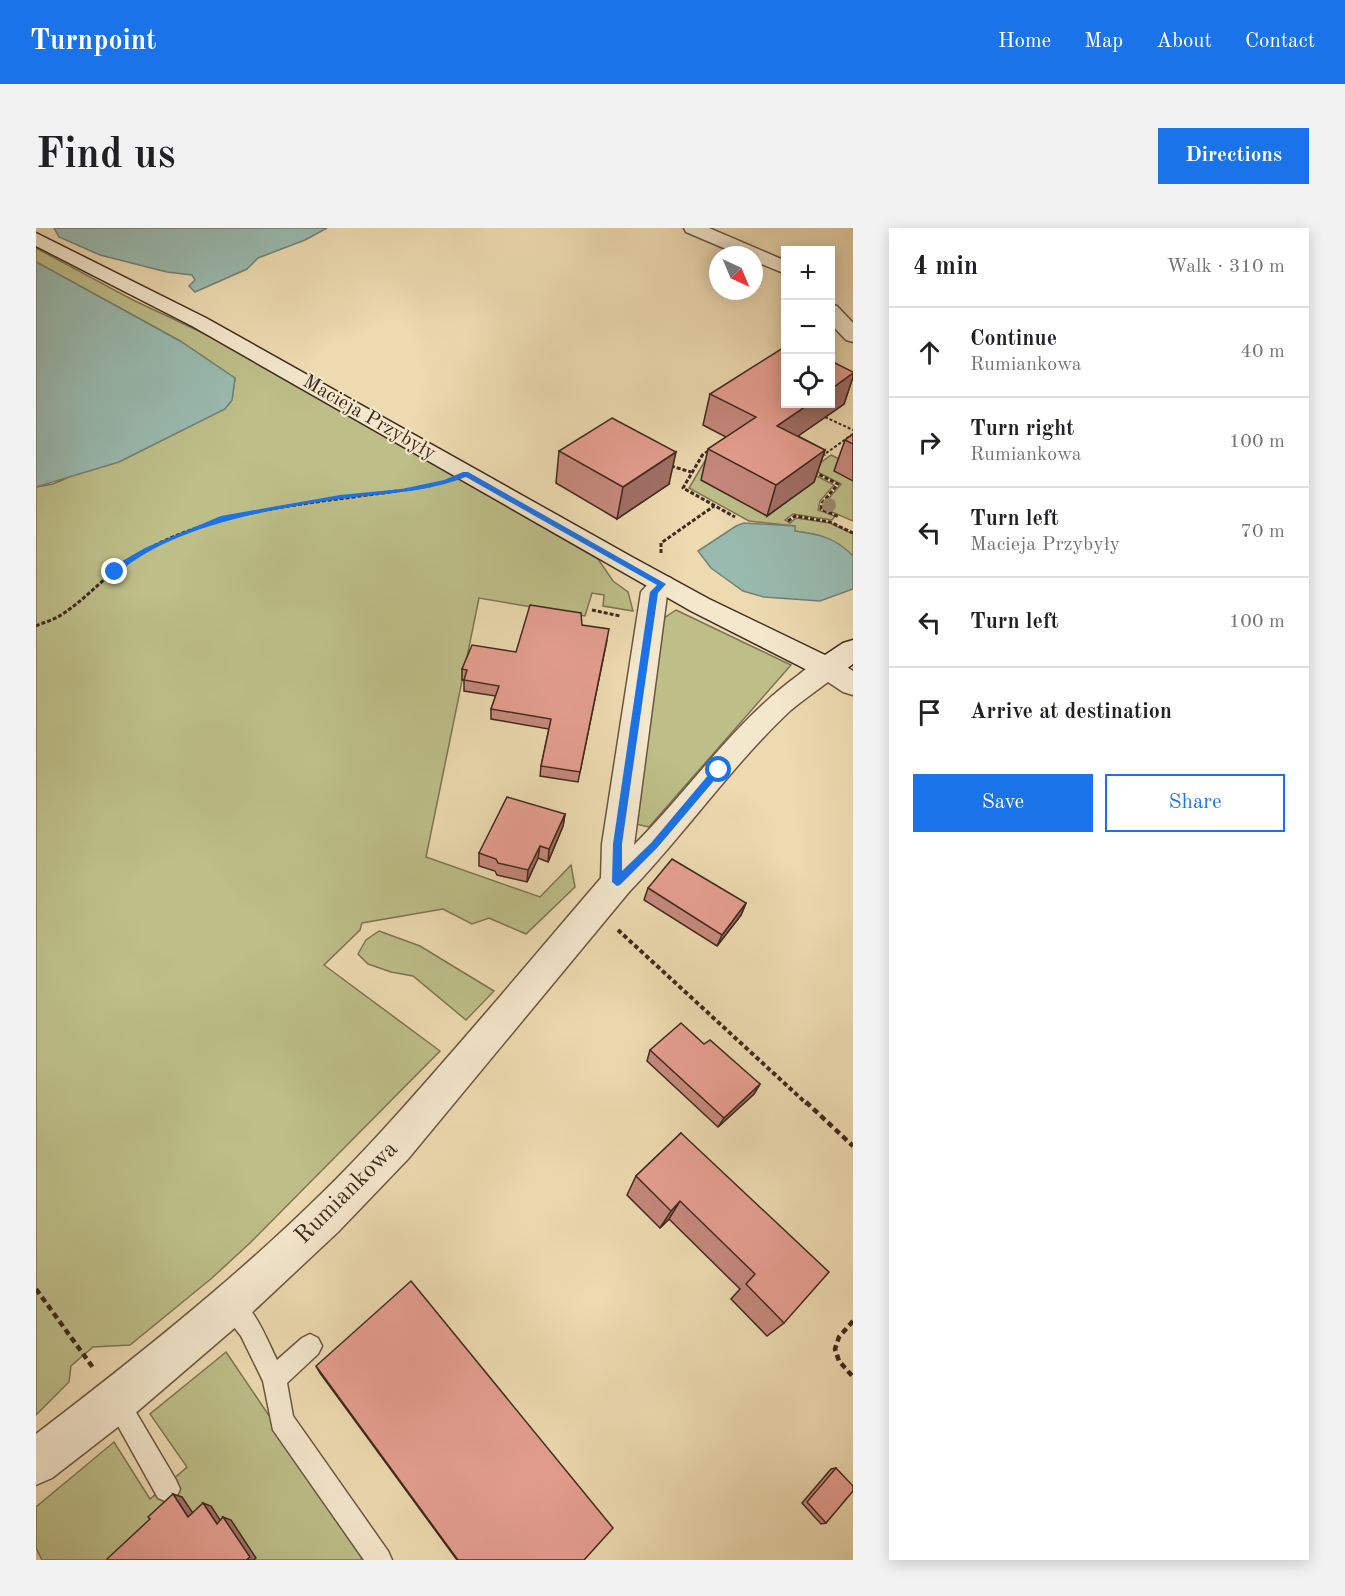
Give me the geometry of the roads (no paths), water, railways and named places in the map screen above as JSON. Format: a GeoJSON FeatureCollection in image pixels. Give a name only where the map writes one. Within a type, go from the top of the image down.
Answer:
{"type":"FeatureCollection","features":[{"type":"Feature","properties":{"kind":"street"},"geometry":{"type":"LineString","coordinates":[[693,228],[781,266]]}},
{"type":"Feature","properties":{"kind":"street","name":"Macieja Przybyły"},"geometry":{"type":"LineString","coordinates":[[36,239],[199,322],[662,584],[844,668]]}},
{"type":"Feature","properties":{"kind":"street"},"geometry":{"type":"LineString","coordinates":[[835,315],[853,336]]}},
{"type":"Feature","properties":{"kind":"street"},"geometry":{"type":"LineString","coordinates":[[617,882],[618,844],[654,592],[662,584]]}},
{"type":"Feature","properties":{"kind":"street","name":"Rumiankowa"},"geometry":{"type":"LineString","coordinates":[[36,1462],[116,1400],[230,1304],[324,1218],[394,1146],[617,882],[654,846],[743,741],[782,702],[844,668]]}},
{"type":"Feature","properties":{"kind":"lane"},"geometry":{"type":"LineString","coordinates":[[230,1304],[249,1328],[274,1379],[282,1421],[379,1560]]}},
{"type":"Feature","properties":{"kind":"lane"},"geometry":{"type":"LineString","coordinates":[[274,1379],[310,1346]]}},
{"type":"Feature","properties":{"kind":"lane"},"geometry":{"type":"LineString","coordinates":[[116,1400],[167,1489]]}},
{"type":"Feature","properties":{"kind":"water"},"geometry":{"type":"Polygon","coordinates":[[[54,228],[327,228],[305,240],[258,258],[247,269],[195,292],[189,286],[195,280],[192,275],[167,272],[100,255],[59,237],[54,228]]]}},
{"type":"Feature","properties":{"kind":"water"},"geometry":{"type":"Polygon","coordinates":[[[36,262],[180,341],[235,378],[232,400],[225,409],[119,462],[36,487],[36,262]]]}},
{"type":"Feature","properties":{"kind":"water"},"geometry":{"type":"Polygon","coordinates":[[[744,523],[795,526],[795,531],[819,535],[834,541],[853,556],[853,589],[820,601],[764,597],[743,591],[711,568],[698,551],[744,523]]]}}]}
